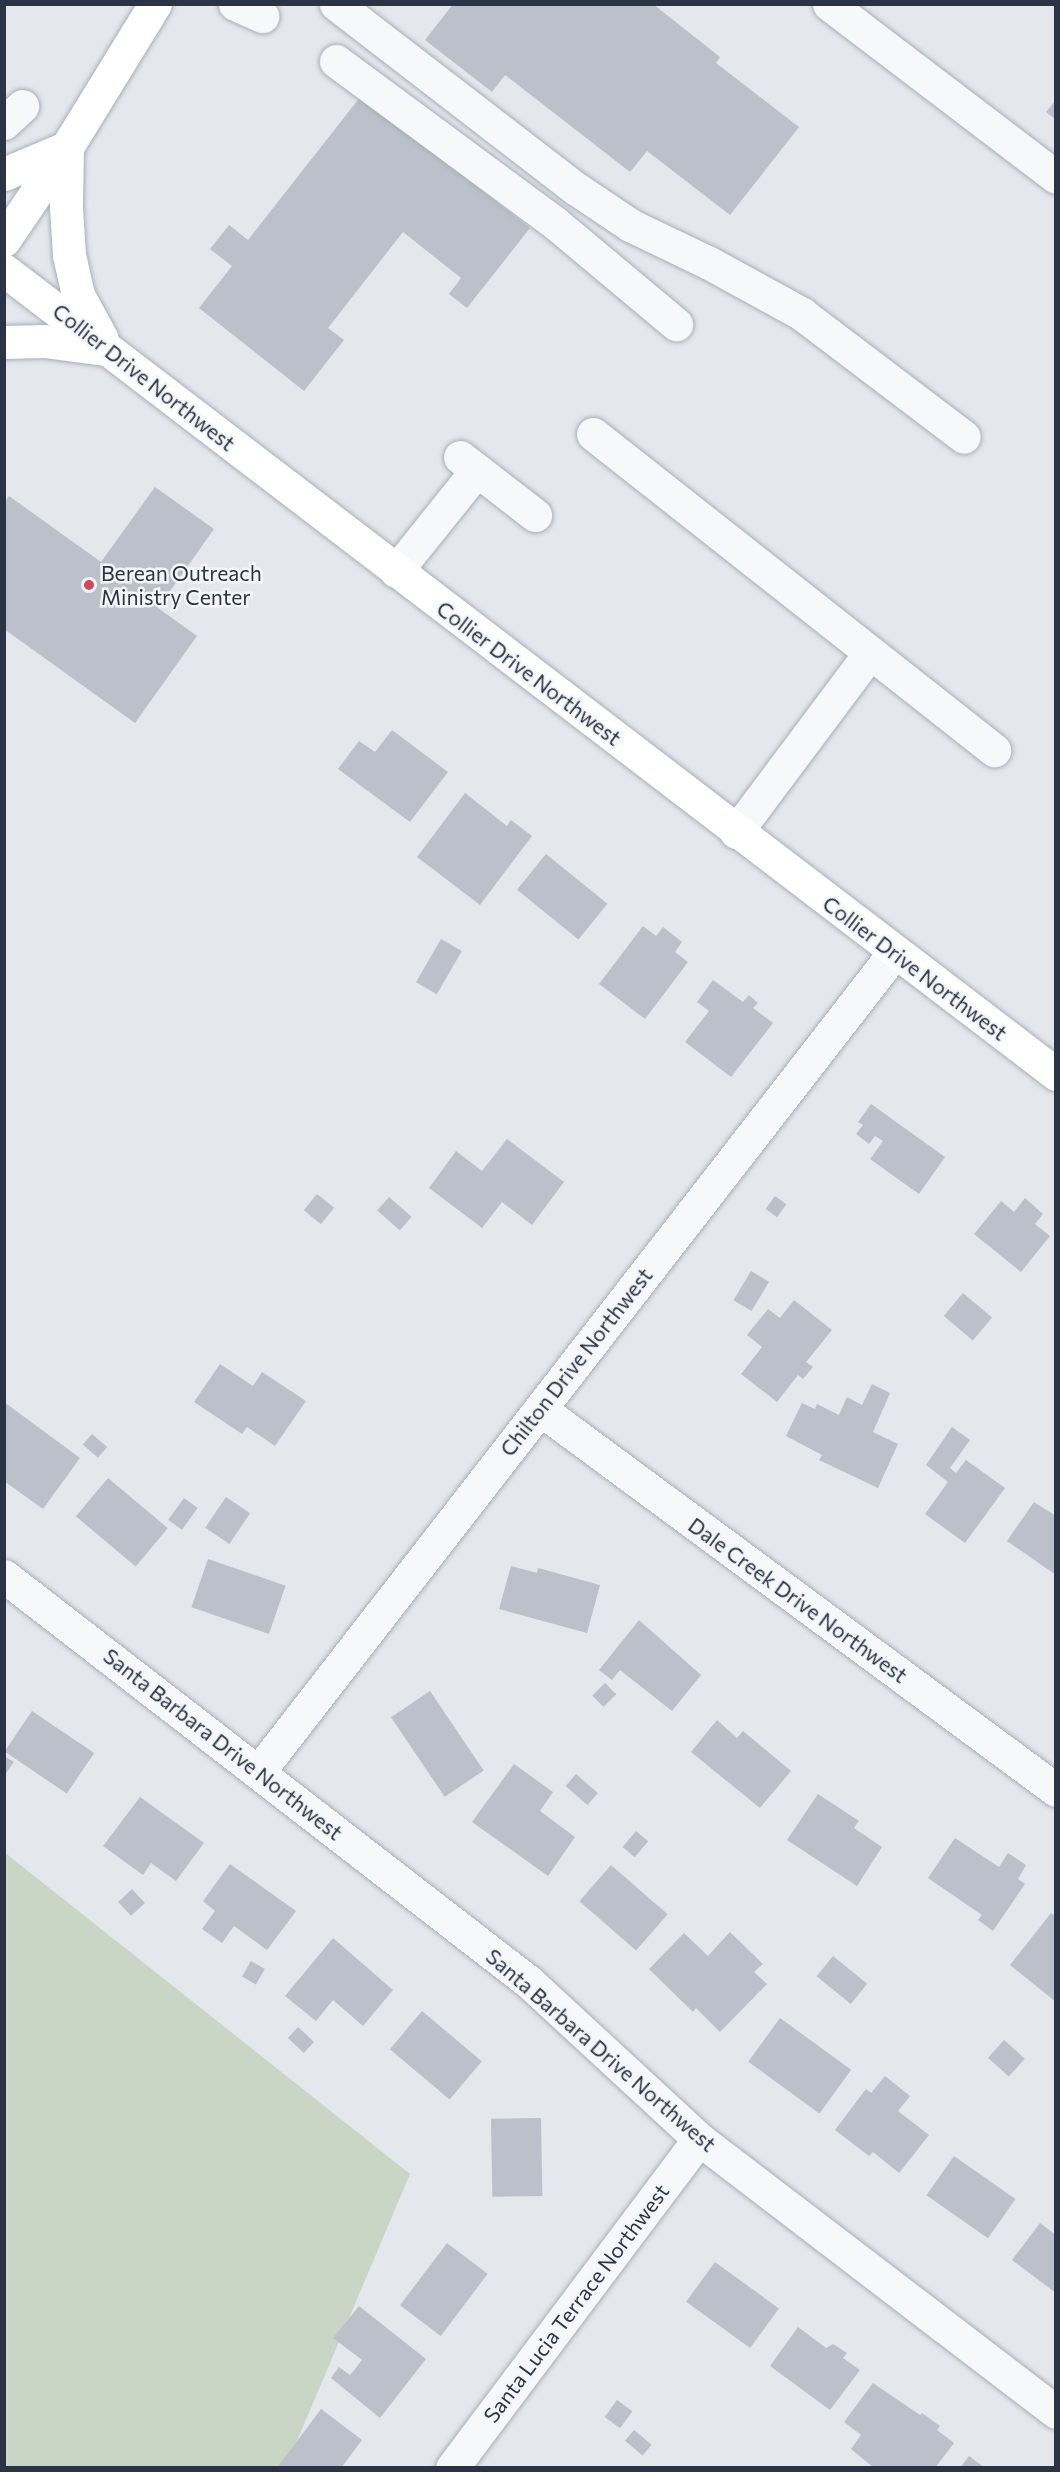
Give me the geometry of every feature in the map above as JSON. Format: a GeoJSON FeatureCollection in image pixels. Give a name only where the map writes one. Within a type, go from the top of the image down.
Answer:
{"type":"FeatureCollection","features":[{"type":"Feature","properties":{"kind":"main road"},"geometry":{"type":"LineString","coordinates":[[4,240],[67,147],[154,4]]}},
{"type":"Feature","properties":{"kind":"main road"},"geometry":{"type":"LineString","coordinates":[[4,174],[67,147]]}},
{"type":"Feature","properties":{"kind":"main road"},"geometry":{"type":"LineString","coordinates":[[67,147],[66,207],[69,255],[78,295],[108,349]]}},
{"type":"Feature","properties":{"kind":"main road","name":"Collier Drive Northwest"},"geometry":{"type":"LineString","coordinates":[[4,270],[894,953],[1056,1074]]}},
{"type":"Feature","properties":{"kind":"main road"},"geometry":{"type":"LineString","coordinates":[[4,342],[44,341],[108,349]]}},
{"type":"Feature","properties":{"kind":"street"},"geometry":{"type":"LineString","coordinates":[[336,4],[575,188],[630,225],[709,263],[802,314],[964,437]]}},
{"type":"Feature","properties":{"kind":"street"},"geometry":{"type":"LineString","coordinates":[[829,4],[1056,177]]}},
{"type":"Feature","properties":{"kind":"street"},"geometry":{"type":"LineString","coordinates":[[336,61],[555,223],[676,324]]}},
{"type":"Feature","properties":{"kind":"street"},"geometry":{"type":"LineString","coordinates":[[592,434],[994,750]]}},
{"type":"Feature","properties":{"kind":"street"},"geometry":{"type":"LineString","coordinates":[[396,571],[468,464],[535,514]]}},
{"type":"Feature","properties":{"kind":"street"},"geometry":{"type":"LineString","coordinates":[[736,832],[870,653]]}},
{"type":"Feature","properties":{"kind":"street","name":"Chilton Drive Northwest"},"geometry":{"type":"LineString","coordinates":[[259,1771],[894,953]]}},
{"type":"Feature","properties":{"kind":"street","name":"Dale Creek Drive Northwest"},"geometry":{"type":"LineString","coordinates":[[540,1409],[1056,1790]]}},
{"type":"Feature","properties":{"kind":"street","name":"Santa Barbara Drive Northwest"},"geometry":{"type":"LineString","coordinates":[[4,1576],[529,1982],[699,2139],[1056,2412]]}},
{"type":"Feature","properties":{"kind":"street","name":"Santa Lucia Terrace Northwest"},"geometry":{"type":"LineString","coordinates":[[452,2468],[699,2139]]}},
{"type":"Feature","properties":{"kind":"green space"},"geometry":{"type":"Polygon","coordinates":[[[4,1852],[410,2174],[286,2467],[5,2467],[4,1852]]]}},
{"type":"Feature","properties":{"kind":"building"},"geometry":{"type":"Polygon","coordinates":[[[453,4],[653,4],[720,57],[716,63],[799,127],[730,215],[647,151],[630,172],[505,75],[492,92],[425,40],[453,4]]]}},
{"type":"Feature","properties":{"kind":"building"},"geometry":{"type":"Polygon","coordinates":[[[361,96],[530,228],[467,308],[449,294],[461,278],[403,232],[328,328],[344,340],[304,391],[199,308],[232,266],[210,249],[229,225],[248,240],[361,96]]]}},
{"type":"Feature","properties":{"kind":"building"},"geometry":{"type":"Polygon","coordinates":[[[1056,100],[1056,120],[1046,112],[1056,100]]]}},
{"type":"Feature","properties":{"kind":"building","name":"Berean Outreach Ministry Center"},"geometry":{"type":"Polygon","coordinates":[[[155,487],[214,529],[158,608],[197,636],[135,723],[4,629],[4,503],[9,496],[101,562],[155,487]]]}},
{"type":"Feature","properties":{"kind":"building"},"geometry":{"type":"Polygon","coordinates":[[[392,730],[448,772],[410,822],[338,769],[359,741],[375,752],[392,730]]]}},
{"type":"Feature","properties":{"kind":"building"},"geometry":{"type":"Polygon","coordinates":[[[465,793],[507,826],[511,820],[532,836],[480,905],[417,857],[465,793]]]}},
{"type":"Feature","properties":{"kind":"building"},"geometry":{"type":"Polygon","coordinates":[[[546,854],[607,904],[578,939],[517,890],[546,854]]]}},
{"type":"Feature","properties":{"kind":"building"},"geometry":{"type":"Polygon","coordinates":[[[643,926],[656,936],[663,927],[682,942],[675,952],[688,962],[645,1019],[599,984],[643,926]]]}},
{"type":"Feature","properties":{"kind":"building"},"geometry":{"type":"Polygon","coordinates":[[[441,939],[462,951],[437,994],[416,982],[441,939]]]}},
{"type":"Feature","properties":{"kind":"building"},"geometry":{"type":"Polygon","coordinates":[[[713,980],[743,1002],[749,995],[758,1003],[753,1008],[773,1023],[731,1077],[685,1042],[709,1011],[697,1002],[713,980]]]}},
{"type":"Feature","properties":{"kind":"building"},"geometry":{"type":"Polygon","coordinates":[[[871,1104],[945,1157],[919,1194],[870,1159],[883,1141],[875,1136],[869,1144],[856,1134],[863,1125],[858,1122],[871,1104]]]}},
{"type":"Feature","properties":{"kind":"building"},"geometry":{"type":"Polygon","coordinates":[[[507,1139],[564,1182],[532,1225],[502,1202],[482,1228],[429,1188],[456,1151],[482,1171],[507,1139]]]}},
{"type":"Feature","properties":{"kind":"building"},"geometry":{"type":"Polygon","coordinates":[[[317,1194],[334,1208],[321,1224],[304,1210],[317,1194]]]}},
{"type":"Feature","properties":{"kind":"building"},"geometry":{"type":"Polygon","coordinates":[[[775,1196],[786,1204],[777,1217],[766,1209],[775,1196]]]}},
{"type":"Feature","properties":{"kind":"building"},"geometry":{"type":"Polygon","coordinates":[[[389,1197],[412,1217],[400,1230],[377,1211],[389,1197]]]}},
{"type":"Feature","properties":{"kind":"building"},"geometry":{"type":"Polygon","coordinates":[[[1025,1198],[1043,1214],[1035,1224],[1050,1236],[1021,1272],[974,1234],[1001,1201],[1014,1212],[1025,1198]]]}},
{"type":"Feature","properties":{"kind":"building"},"geometry":{"type":"Polygon","coordinates":[[[751,1271],[769,1282],[751,1311],[733,1300],[751,1271]]]}},
{"type":"Feature","properties":{"kind":"building"},"geometry":{"type":"Polygon","coordinates":[[[963,1293],[992,1317],[973,1340],[944,1316],[963,1293]]]}},
{"type":"Feature","properties":{"kind":"building"},"geometry":{"type":"Polygon","coordinates":[[[794,1300],[832,1330],[806,1362],[813,1367],[803,1379],[798,1375],[777,1402],[741,1374],[762,1347],[747,1335],[768,1309],[780,1318],[794,1300]]]}},
{"type":"Feature","properties":{"kind":"building"},"geometry":{"type":"Polygon","coordinates":[[[220,1364],[253,1386],[262,1372],[306,1401],[275,1446],[247,1427],[242,1434],[194,1402],[220,1364]]]}},
{"type":"Feature","properties":{"kind":"building"},"geometry":{"type":"Polygon","coordinates":[[[872,1384],[890,1393],[873,1432],[898,1444],[878,1488],[819,1460],[822,1455],[786,1436],[802,1403],[815,1409],[817,1404],[839,1415],[847,1397],[862,1405],[872,1384]]]}},
{"type":"Feature","properties":{"kind":"building"},"geometry":{"type":"Polygon","coordinates":[[[4,1402],[80,1458],[43,1509],[4,1481],[4,1402]]]}},
{"type":"Feature","properties":{"kind":"building"},"geometry":{"type":"Polygon","coordinates":[[[952,1427],[970,1440],[950,1468],[956,1473],[966,1460],[1005,1488],[965,1543],[925,1514],[948,1482],[926,1465],[952,1427]]]}},
{"type":"Feature","properties":{"kind":"building"},"geometry":{"type":"Polygon","coordinates":[[[92,1434],[107,1447],[98,1458],[83,1445],[92,1434]]]}},
{"type":"Feature","properties":{"kind":"building"},"geometry":{"type":"Polygon","coordinates":[[[108,1478],[168,1528],[136,1566],[76,1516],[108,1478]]]}},
{"type":"Feature","properties":{"kind":"building"},"geometry":{"type":"Polygon","coordinates":[[[226,1497],[250,1513],[229,1544],[205,1528],[226,1497]]]}},
{"type":"Feature","properties":{"kind":"building"},"geometry":{"type":"Polygon","coordinates":[[[184,1498],[198,1508],[182,1530],[168,1520],[184,1498]]]}},
{"type":"Feature","properties":{"kind":"building"},"geometry":{"type":"Polygon","coordinates":[[[1034,1502],[1056,1516],[1056,1575],[1007,1541],[1034,1502]]]}},
{"type":"Feature","properties":{"kind":"building"},"geometry":{"type":"Polygon","coordinates":[[[208,1559],[286,1586],[269,1634],[191,1607],[208,1559]]]}},
{"type":"Feature","properties":{"kind":"building"},"geometry":{"type":"Polygon","coordinates":[[[511,1566],[537,1573],[538,1568],[600,1585],[587,1633],[499,1609],[511,1566]]]}},
{"type":"Feature","properties":{"kind":"building"},"geometry":{"type":"Polygon","coordinates":[[[639,1620],[701,1675],[672,1711],[620,1670],[612,1680],[599,1670],[639,1620]]]}},
{"type":"Feature","properties":{"kind":"building"},"geometry":{"type":"Polygon","coordinates":[[[605,1683],[616,1694],[604,1707],[592,1696],[605,1683]]]}},
{"type":"Feature","properties":{"kind":"building"},"geometry":{"type":"Polygon","coordinates":[[[430,1691],[484,1771],[445,1797],[391,1717],[430,1691]]]}},
{"type":"Feature","properties":{"kind":"building"},"geometry":{"type":"Polygon","coordinates":[[[32,1711],[94,1753],[67,1794],[5,1752],[32,1711]]]}},
{"type":"Feature","properties":{"kind":"building"},"geometry":{"type":"Polygon","coordinates":[[[717,1720],[737,1738],[743,1731],[791,1771],[760,1808],[691,1752],[717,1720]]]}},
{"type":"Feature","properties":{"kind":"building"},"geometry":{"type":"Polygon","coordinates":[[[4,1756],[14,1762],[4,1776],[4,1756]]]}},
{"type":"Feature","properties":{"kind":"building"},"geometry":{"type":"Polygon","coordinates":[[[514,1764],[553,1792],[540,1811],[575,1837],[548,1876],[472,1822],[514,1764]]]}},
{"type":"Feature","properties":{"kind":"building"},"geometry":{"type":"Polygon","coordinates":[[[576,1774],[598,1793],[587,1805],[566,1786],[576,1774]]]}},
{"type":"Feature","properties":{"kind":"building"},"geometry":{"type":"Polygon","coordinates":[[[818,1794],[859,1821],[854,1828],[882,1847],[857,1886],[787,1840],[818,1794]]]}},
{"type":"Feature","properties":{"kind":"building"},"geometry":{"type":"Polygon","coordinates":[[[140,1797],[204,1843],[176,1881],[151,1863],[143,1875],[103,1846],[140,1797]]]}},
{"type":"Feature","properties":{"kind":"building"},"geometry":{"type":"Polygon","coordinates":[[[636,1831],[648,1841],[635,1857],[623,1847],[636,1831]]]}},
{"type":"Feature","properties":{"kind":"building"},"geometry":{"type":"Polygon","coordinates":[[[955,1838],[999,1867],[1008,1853],[1026,1865],[1018,1879],[1025,1884],[993,1931],[978,1920],[982,1915],[928,1878],[955,1838]]]}},
{"type":"Feature","properties":{"kind":"building"},"geometry":{"type":"Polygon","coordinates":[[[230,1864],[296,1911],[267,1950],[234,1926],[222,1943],[202,1929],[215,1911],[203,1901],[230,1864]]]}},
{"type":"Feature","properties":{"kind":"building"},"geometry":{"type":"Polygon","coordinates":[[[611,1865],[668,1914],[636,1950],[580,1901],[611,1865]]]}},
{"type":"Feature","properties":{"kind":"building"},"geometry":{"type":"Polygon","coordinates":[[[132,1889],[145,1903],[131,1916],[118,1902],[132,1889]]]}},
{"type":"Feature","properties":{"kind":"building"},"geometry":{"type":"Polygon","coordinates":[[[1051,1913],[1056,1916],[1056,2002],[1010,1965],[1051,1913]]]}},
{"type":"Feature","properties":{"kind":"building"},"geometry":{"type":"Polygon","coordinates":[[[730,1932],[763,1964],[754,1972],[767,1984],[720,2032],[696,2008],[693,2012],[649,1969],[684,1933],[708,1956],[730,1932]]]}},
{"type":"Feature","properties":{"kind":"building"},"geometry":{"type":"Polygon","coordinates":[[[333,1938],[393,1990],[363,2026],[333,2000],[316,2021],[285,1996],[333,1938]]]}},
{"type":"Feature","properties":{"kind":"building"},"geometry":{"type":"Polygon","coordinates":[[[833,1956],[867,1984],[851,2004],[817,1976],[833,1956]]]}},
{"type":"Feature","properties":{"kind":"building"},"geometry":{"type":"Polygon","coordinates":[[[251,1961],[265,1969],[256,1985],[242,1977],[251,1961]]]}},
{"type":"Feature","properties":{"kind":"building"},"geometry":{"type":"Polygon","coordinates":[[[422,2011],[482,2061],[450,2099],[390,2049],[422,2011]]]}},
{"type":"Feature","properties":{"kind":"building"},"geometry":{"type":"Polygon","coordinates":[[[780,2018],[851,2070],[819,2113],[748,2062],[780,2018]]]}},
{"type":"Feature","properties":{"kind":"building"},"geometry":{"type":"Polygon","coordinates":[[[298,2027],[314,2042],[304,2053],[288,2038],[298,2027]]]}},
{"type":"Feature","properties":{"kind":"building"},"geometry":{"type":"Polygon","coordinates":[[[1004,2040],[1025,2059],[1009,2077],[988,2058],[1004,2040]]]}},
{"type":"Feature","properties":{"kind":"building"},"geometry":{"type":"Polygon","coordinates":[[[885,2076],[910,2096],[898,2111],[929,2135],[899,2173],[873,2152],[869,2156],[835,2130],[866,2089],[871,2093],[885,2076]]]}},
{"type":"Feature","properties":{"kind":"building"},"geometry":{"type":"Polygon","coordinates":[[[541,2118],[542,2196],[492,2197],[491,2119],[541,2118]]]}},
{"type":"Feature","properties":{"kind":"building"},"geometry":{"type":"Polygon","coordinates":[[[954,2156],[1015,2199],[988,2238],[926,2195],[954,2156]]]}},
{"type":"Feature","properties":{"kind":"building"},"geometry":{"type":"Polygon","coordinates":[[[1040,2223],[1056,2235],[1056,2293],[1012,2260],[1040,2223]]]}},
{"type":"Feature","properties":{"kind":"building"},"geometry":{"type":"Polygon","coordinates":[[[447,2243],[488,2274],[441,2336],[400,2305],[447,2243]]]}},
{"type":"Feature","properties":{"kind":"building"},"geometry":{"type":"Polygon","coordinates":[[[715,2262],[779,2308],[750,2348],[686,2302],[715,2262]]]}},
{"type":"Feature","properties":{"kind":"building"},"geometry":{"type":"Polygon","coordinates":[[[359,2306],[426,2359],[380,2418],[331,2378],[339,2367],[350,2375],[362,2360],[333,2338],[359,2306]]]}},
{"type":"Feature","properties":{"kind":"building"},"geometry":{"type":"Polygon","coordinates":[[[798,2327],[826,2348],[833,2344],[847,2353],[843,2358],[860,2370],[830,2410],[770,2366],[798,2327]]]}},
{"type":"Feature","properties":{"kind":"building"},"geometry":{"type":"Polygon","coordinates":[[[873,2383],[940,2426],[937,2430],[954,2443],[935,2468],[874,2468],[851,2449],[861,2435],[844,2422],[873,2383]]]}},
{"type":"Feature","properties":{"kind":"building"},"geometry":{"type":"Polygon","coordinates":[[[617,2400],[632,2411],[620,2428],[605,2417],[617,2400]]]}},
{"type":"Feature","properties":{"kind":"building"},"geometry":{"type":"Polygon","coordinates":[[[321,2409],[362,2440],[341,2468],[277,2468],[321,2409]]]}},
{"type":"Feature","properties":{"kind":"building"},"geometry":{"type":"Polygon","coordinates":[[[634,2430],[652,2445],[643,2456],[625,2441],[634,2430]]]}},
{"type":"Feature","properties":{"kind":"building"},"geometry":{"type":"Polygon","coordinates":[[[969,2456],[985,2468],[960,2468],[969,2456]]]}},
{"type":"Feature","properties":{"kind":"place","name":"Berean Outreach Ministry Center"},"geometry":{"type":"Point","coordinates":[89,585]}}]}
